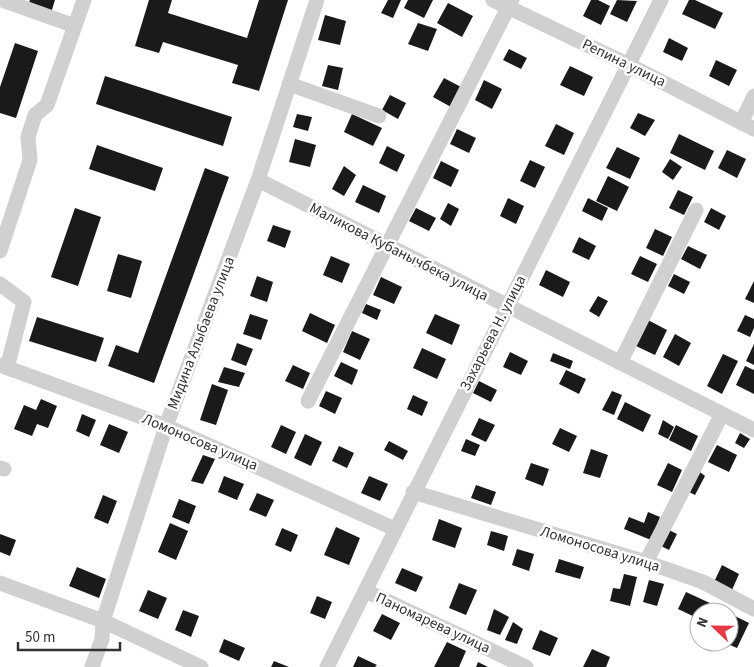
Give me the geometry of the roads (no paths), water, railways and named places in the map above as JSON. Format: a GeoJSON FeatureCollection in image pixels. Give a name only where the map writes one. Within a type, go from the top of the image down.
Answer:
{"type":"FeatureCollection","features":[{"type":"Feature","properties":{"kind":"street"},"geometry":{"type":"LineString","coordinates":[[2,0],[75,26]]}},
{"type":"Feature","properties":{"kind":"street"},"geometry":{"type":"LineString","coordinates":[[0,251],[30,160],[28,137],[35,115],[47,105],[84,0]]}},
{"type":"Feature","properties":{"kind":"street","name":"Мидина Алыбаева улица"},"geometry":{"type":"LineString","coordinates":[[92,667],[102,639],[103,621],[166,426],[258,180],[317,0]]}},
{"type":"Feature","properties":{"kind":"street","name":"Репина улица"},"geometry":{"type":"LineString","coordinates":[[493,0],[510,4],[748,126]]}},
{"type":"Feature","properties":{"kind":"street","name":"Захарьева Н. улица"},"geometry":{"type":"LineString","coordinates":[[327,667],[627,64],[661,0]]}},
{"type":"Feature","properties":{"kind":"street"},"geometry":{"type":"LineString","coordinates":[[308,401],[510,4]]}},
{"type":"Feature","properties":{"kind":"street"},"geometry":{"type":"LineString","coordinates":[[290,84],[379,116]]}},
{"type":"Feature","properties":{"kind":"street"},"geometry":{"type":"LineString","coordinates":[[748,126],[754,96]]}},
{"type":"Feature","properties":{"kind":"street","name":"Маликова Кубанычбека улица"},"geometry":{"type":"LineString","coordinates":[[258,180],[386,247],[722,414],[753,427]]}},
{"type":"Feature","properties":{"kind":"street"},"geometry":{"type":"LineString","coordinates":[[620,363],[696,210]]}},
{"type":"Feature","properties":{"kind":"street"},"geometry":{"type":"LineString","coordinates":[[0,284],[24,302],[3,366]]}},
{"type":"Feature","properties":{"kind":"street","name":"Ломоносова улица"},"geometry":{"type":"LineString","coordinates":[[3,366],[166,426],[395,529]]}},
{"type":"Feature","properties":{"kind":"street"},"geometry":{"type":"LineString","coordinates":[[646,562],[722,414]]}},
{"type":"Feature","properties":{"kind":"street","name":"Ломоносова улица"},"geometry":{"type":"LineString","coordinates":[[413,492],[646,562],[703,582],[754,609]]}},
{"type":"Feature","properties":{"kind":"street"},"geometry":{"type":"LineString","coordinates":[[0,583],[103,621],[201,667]]}},
{"type":"Feature","properties":{"kind":"street","name":"Паномарева улица"},"geometry":{"type":"LineString","coordinates":[[366,591],[526,667]]}}]}
